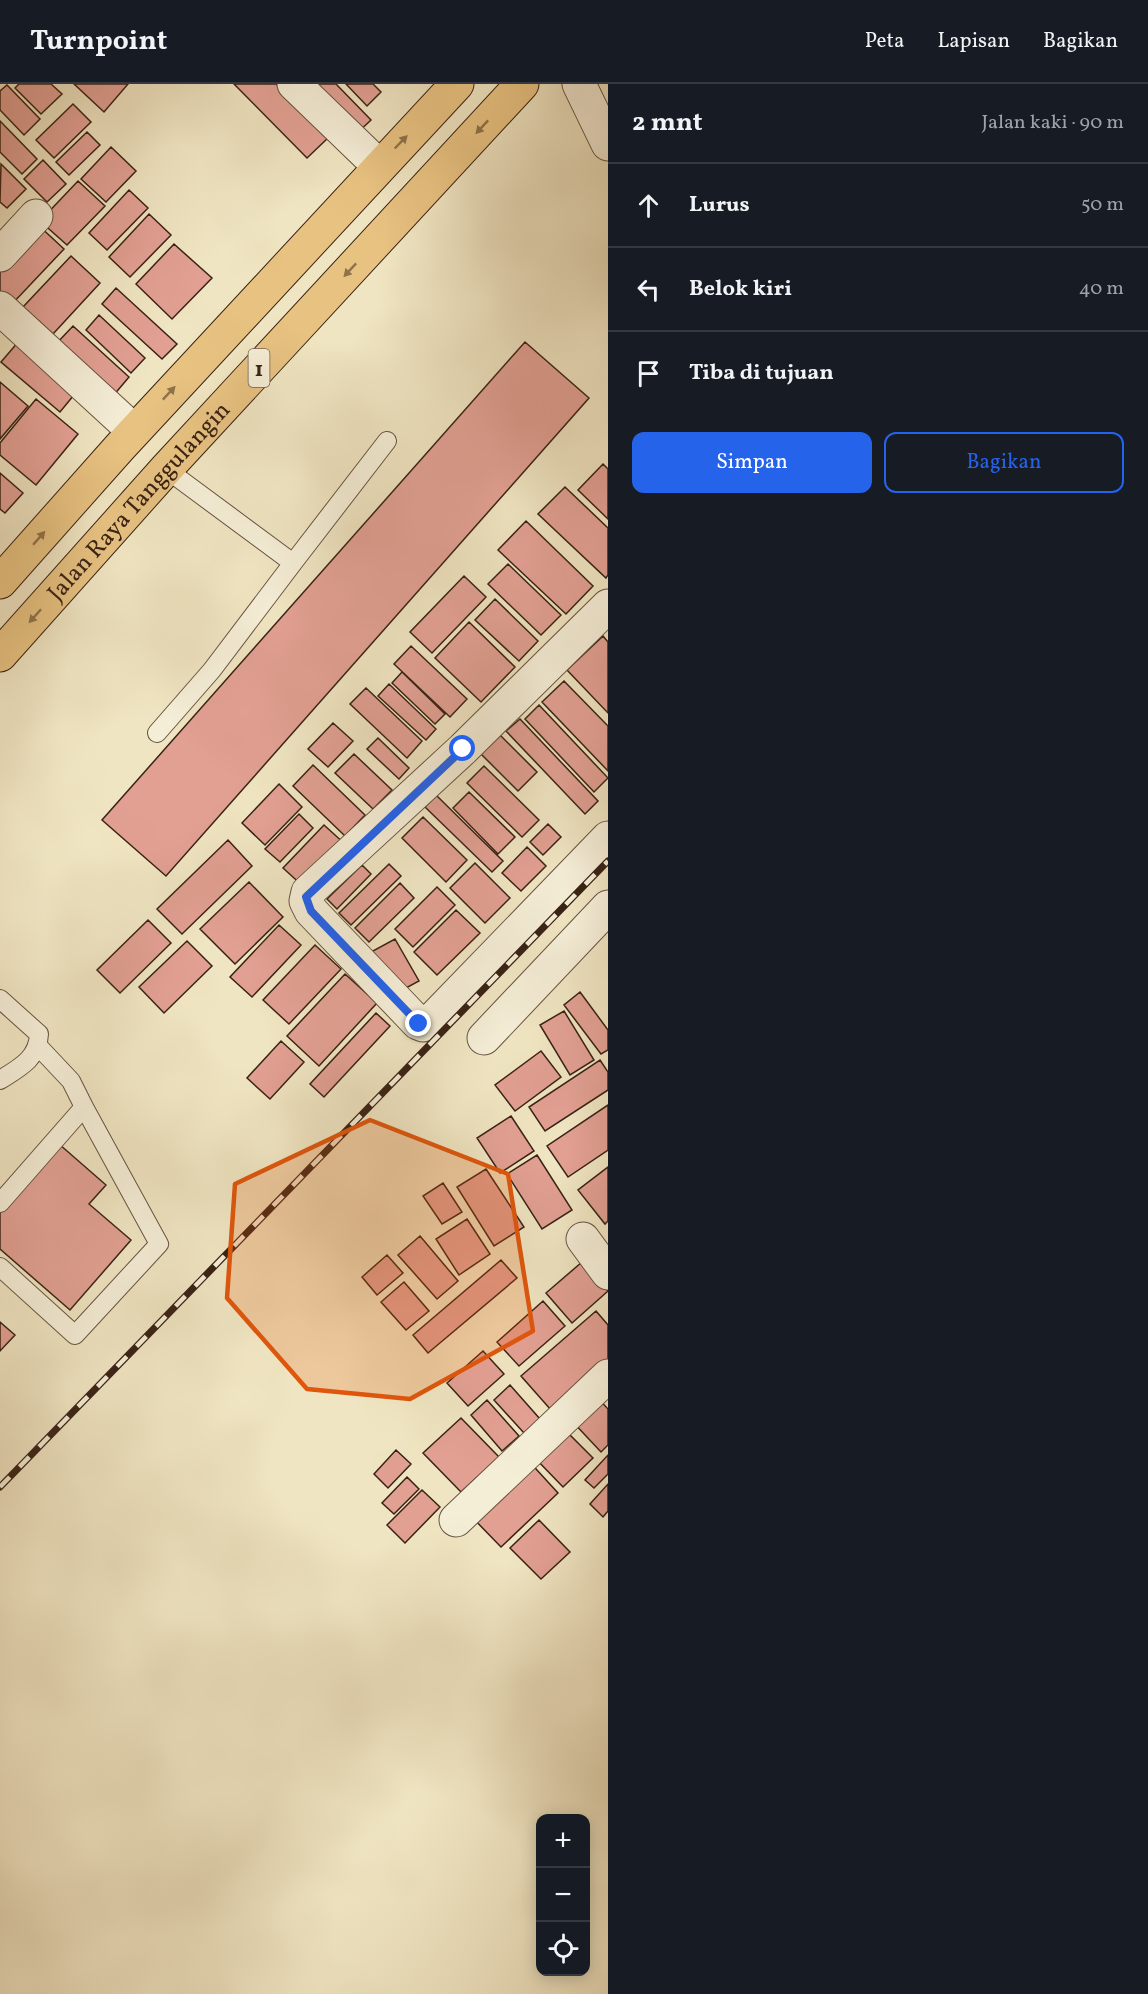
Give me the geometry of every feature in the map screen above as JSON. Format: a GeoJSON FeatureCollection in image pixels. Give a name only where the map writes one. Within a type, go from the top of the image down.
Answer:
{"type":"FeatureCollection","features":[{"type":"Feature","properties":{"kind":"highway","name":"Jalan Raya Tanggulangin"},"geometry":{"type":"LineString","coordinates":[[0,582],[134,431],[457,84]]}},
{"type":"Feature","properties":{"kind":"highway","name":"Jalan Raya Tanggulangin"},"geometry":{"type":"LineString","coordinates":[[0,655],[166,469],[522,84]]}},
{"type":"Feature","properties":{"kind":"street"},"geometry":{"type":"LineString","coordinates":[[294,84],[379,166]]}},
{"type":"Feature","properties":{"kind":"street"},"geometry":{"type":"LineString","coordinates":[[579,84],[608,144]]}},
{"type":"Feature","properties":{"kind":"street"},"geometry":{"type":"LineString","coordinates":[[0,255],[36,216]]}},
{"type":"Feature","properties":{"kind":"street"},"geometry":{"type":"LineString","coordinates":[[0,308],[134,431]]}},
{"type":"Feature","properties":{"kind":"street"},"geometry":{"type":"LineString","coordinates":[[608,606],[463,749],[308,892],[306,902],[311,911],[344,946],[418,1023],[423,1025],[431,1021],[608,838]]}},
{"type":"Feature","properties":{"kind":"street"},"geometry":{"type":"LineString","coordinates":[[484,1038],[608,907]]}},
{"type":"Feature","properties":{"kind":"street"},"geometry":{"type":"LineString","coordinates":[[583,1239],[608,1273]]}},
{"type":"Feature","properties":{"kind":"street"},"geometry":{"type":"LineString","coordinates":[[456,1520],[608,1376]]}},
{"type":"Feature","properties":{"kind":"lane"},"geometry":{"type":"LineString","coordinates":[[157,733],[212,670],[387,441]]}},
{"type":"Feature","properties":{"kind":"lane"},"geometry":{"type":"LineString","coordinates":[[166,469],[293,563]]}},
{"type":"Feature","properties":{"kind":"lane"},"geometry":{"type":"LineString","coordinates":[[0,999],[39,1034],[39,1047],[27,1063],[0,1080]]}},
{"type":"Feature","properties":{"kind":"lane"},"geometry":{"type":"LineString","coordinates":[[0,1267],[75,1335],[159,1244],[71,1081],[39,1047]]}},
{"type":"Feature","properties":{"kind":"lane"},"geometry":{"type":"LineString","coordinates":[[0,1203],[84,1107]]}},
{"type":"Feature","properties":{"kind":"highlighted area"},"geometry":{"type":"Polygon","coordinates":[[[370,1120],[508,1174],[533,1331],[410,1399],[307,1389],[227,1298],[235,1184],[370,1120]]]}},
{"type":"Feature","properties":{"kind":"building"},"geometry":{"type":"Polygon","coordinates":[[[19,84],[51,84],[62,94],[41,114],[15,88],[19,84]]]}},
{"type":"Feature","properties":{"kind":"building"},"geometry":{"type":"Polygon","coordinates":[[[74,84],[128,84],[104,112],[74,84]]]}},
{"type":"Feature","properties":{"kind":"building"},"geometry":{"type":"Polygon","coordinates":[[[234,84],[276,84],[329,137],[307,158],[234,84]]]}},
{"type":"Feature","properties":{"kind":"building"},"geometry":{"type":"Polygon","coordinates":[[[302,84],[336,84],[371,120],[353,137],[302,84]]]}},
{"type":"Feature","properties":{"kind":"building"},"geometry":{"type":"Polygon","coordinates":[[[346,84],[373,84],[381,92],[367,106],[346,84]]]}},
{"type":"Feature","properties":{"kind":"building"},"geometry":{"type":"Polygon","coordinates":[[[7,85],[40,119],[24,135],[0,110],[0,91],[7,85]]]}},
{"type":"Feature","properties":{"kind":"building"},"geometry":{"type":"Polygon","coordinates":[[[73,104],[91,122],[54,158],[36,140],[73,104]]]}},
{"type":"Feature","properties":{"kind":"building"},"geometry":{"type":"Polygon","coordinates":[[[0,121],[37,159],[22,174],[0,152],[0,121]]]}},
{"type":"Feature","properties":{"kind":"building"},"geometry":{"type":"Polygon","coordinates":[[[87,132],[100,145],[69,175],[56,162],[87,132]]]}},
{"type":"Feature","properties":{"kind":"building"},"geometry":{"type":"Polygon","coordinates":[[[111,147],[136,171],[106,202],[81,179],[111,147]]]}},
{"type":"Feature","properties":{"kind":"building"},"geometry":{"type":"Polygon","coordinates":[[[43,160],[66,184],[47,202],[24,179],[43,160]]]}},
{"type":"Feature","properties":{"kind":"building"},"geometry":{"type":"Polygon","coordinates":[[[1,164],[26,189],[7,208],[0,202],[1,164]]]}},
{"type":"Feature","properties":{"kind":"building"},"geometry":{"type":"Polygon","coordinates":[[[78,181],[105,206],[67,245],[40,221],[78,181]]]}},
{"type":"Feature","properties":{"kind":"building"},"geometry":{"type":"Polygon","coordinates":[[[129,190],[148,208],[107,250],[89,233],[129,190]]]}},
{"type":"Feature","properties":{"kind":"building"},"geometry":{"type":"Polygon","coordinates":[[[149,214],[171,235],[130,277],[109,257],[149,214]]]}},
{"type":"Feature","properties":{"kind":"building"},"geometry":{"type":"Polygon","coordinates":[[[36,223],[64,249],[12,304],[0,293],[0,261],[36,223]]]}},
{"type":"Feature","properties":{"kind":"building"},"geometry":{"type":"Polygon","coordinates":[[[174,244],[212,278],[172,319],[136,284],[174,244]]]}},
{"type":"Feature","properties":{"kind":"building"},"geometry":{"type":"Polygon","coordinates":[[[71,256],[100,283],[53,334],[23,307],[71,256]]]}},
{"type":"Feature","properties":{"kind":"building"},"geometry":{"type":"Polygon","coordinates":[[[116,288],[177,344],[162,359],[102,304],[116,288]]]}},
{"type":"Feature","properties":{"kind":"building"},"geometry":{"type":"Polygon","coordinates":[[[99,315],[145,358],[131,373],[86,330],[99,315]]]}},
{"type":"Feature","properties":{"kind":"building"},"geometry":{"type":"Polygon","coordinates":[[[73,326],[129,377],[113,396],[56,344],[73,326]]]}},
{"type":"Feature","properties":{"kind":"building"},"geometry":{"type":"Polygon","coordinates":[[[19,341],[78,390],[60,412],[1,362],[19,341]]]}},
{"type":"Feature","properties":{"kind":"building"},"geometry":{"type":"Polygon","coordinates":[[[525,342],[589,398],[166,876],[102,820],[525,342]]]}},
{"type":"Feature","properties":{"kind":"building"},"geometry":{"type":"Polygon","coordinates":[[[0,382],[28,406],[0,439],[0,382]]]}},
{"type":"Feature","properties":{"kind":"building"},"geometry":{"type":"Polygon","coordinates":[[[36,399],[78,434],[36,485],[0,455],[0,443],[36,399]]]}},
{"type":"Feature","properties":{"kind":"building"},"geometry":{"type":"Polygon","coordinates":[[[603,464],[608,469],[608,519],[578,490],[603,464]]]}},
{"type":"Feature","properties":{"kind":"building"},"geometry":{"type":"Polygon","coordinates":[[[0,473],[23,493],[5,513],[0,509],[0,473]]]}},
{"type":"Feature","properties":{"kind":"building"},"geometry":{"type":"Polygon","coordinates":[[[565,487],[608,528],[608,575],[606,578],[538,514],[565,487]]]}},
{"type":"Feature","properties":{"kind":"building"},"geometry":{"type":"Polygon","coordinates":[[[526,521],[593,586],[566,614],[498,550],[526,521]]]}},
{"type":"Feature","properties":{"kind":"building"},"geometry":{"type":"Polygon","coordinates":[[[508,564],[561,615],[541,635],[488,584],[508,564]]]}},
{"type":"Feature","properties":{"kind":"building"},"geometry":{"type":"Polygon","coordinates":[[[464,576],[486,597],[432,653],[410,632],[464,576]]]}},
{"type":"Feature","properties":{"kind":"building"},"geometry":{"type":"Polygon","coordinates":[[[495,599],[538,641],[519,661],[475,620],[495,599]]]}},
{"type":"Feature","properties":{"kind":"building"},"geometry":{"type":"Polygon","coordinates":[[[469,622],[515,667],[481,702],[435,658],[469,622]]]}},
{"type":"Feature","properties":{"kind":"building"},"geometry":{"type":"Polygon","coordinates":[[[603,636],[608,642],[608,713],[567,670],[603,636]]]}},
{"type":"Feature","properties":{"kind":"building"},"geometry":{"type":"Polygon","coordinates":[[[411,646],[467,699],[450,717],[394,664],[411,646]]]}},
{"type":"Feature","properties":{"kind":"building"},"geometry":{"type":"Polygon","coordinates":[[[402,672],[445,714],[435,724],[392,683],[402,672]]]}},
{"type":"Feature","properties":{"kind":"building"},"geometry":{"type":"Polygon","coordinates":[[[564,681],[608,726],[608,771],[542,702],[564,681]]]}},
{"type":"Feature","properties":{"kind":"building"},"geometry":{"type":"Polygon","coordinates":[[[389,684],[436,729],[426,740],[378,696],[389,684]]]}},
{"type":"Feature","properties":{"kind":"building"},"geometry":{"type":"Polygon","coordinates":[[[366,688],[422,741],[407,758],[350,704],[366,688]]]}},
{"type":"Feature","properties":{"kind":"building"},"geometry":{"type":"Polygon","coordinates":[[[539,705],[608,778],[594,792],[525,719],[539,705]]]}},
{"type":"Feature","properties":{"kind":"building"},"geometry":{"type":"Polygon","coordinates":[[[520,719],[598,801],[585,814],[506,731],[520,719]]]}},
{"type":"Feature","properties":{"kind":"building"},"geometry":{"type":"Polygon","coordinates":[[[333,723],[353,741],[328,767],[308,749],[333,723]]]}},
{"type":"Feature","properties":{"kind":"building"},"geometry":{"type":"Polygon","coordinates":[[[500,735],[537,772],[518,791],[481,754],[500,735]]]}},
{"type":"Feature","properties":{"kind":"building"},"geometry":{"type":"Polygon","coordinates":[[[378,738],[409,768],[399,779],[367,749],[378,738]]]}},
{"type":"Feature","properties":{"kind":"building"},"geometry":{"type":"Polygon","coordinates":[[[354,754],[392,790],[373,809],[335,773],[354,754]]]}},
{"type":"Feature","properties":{"kind":"building"},"geometry":{"type":"Polygon","coordinates":[[[313,765],[365,815],[345,836],[293,786],[313,765]]]}},
{"type":"Feature","properties":{"kind":"building"},"geometry":{"type":"Polygon","coordinates":[[[484,766],[539,820],[522,837],[467,783],[484,766]]]}},
{"type":"Feature","properties":{"kind":"building"},"geometry":{"type":"Polygon","coordinates":[[[279,784],[302,807],[265,845],[242,823],[279,784]]]}},
{"type":"Feature","properties":{"kind":"building"},"geometry":{"type":"Polygon","coordinates":[[[469,792],[515,837],[498,854],[453,808],[469,792]]]}},
{"type":"Feature","properties":{"kind":"building"},"geometry":{"type":"Polygon","coordinates":[[[436,795],[503,861],[492,872],[425,807],[436,795]]]}},
{"type":"Feature","properties":{"kind":"building"},"geometry":{"type":"Polygon","coordinates":[[[299,814],[313,828],[280,862],[265,849],[299,814]]]}},
{"type":"Feature","properties":{"kind":"building"},"geometry":{"type":"Polygon","coordinates":[[[423,817],[467,860],[446,882],[402,838],[423,817]]]}},
{"type":"Feature","properties":{"kind":"building"},"geometry":{"type":"Polygon","coordinates":[[[548,824],[561,837],[543,855],[530,842],[548,824]]]}},
{"type":"Feature","properties":{"kind":"building"},"geometry":{"type":"Polygon","coordinates":[[[324,825],[346,845],[305,888],[283,868],[324,825]]]}},
{"type":"Feature","properties":{"kind":"building"},"geometry":{"type":"Polygon","coordinates":[[[228,840],[252,866],[182,934],[157,909],[228,840]]]}},
{"type":"Feature","properties":{"kind":"building"},"geometry":{"type":"Polygon","coordinates":[[[527,847],[546,866],[521,891],[502,873],[527,847]]]}},
{"type":"Feature","properties":{"kind":"building"},"geometry":{"type":"Polygon","coordinates":[[[475,863],[510,898],[485,923],[450,888],[475,863]]]}},
{"type":"Feature","properties":{"kind":"building"},"geometry":{"type":"Polygon","coordinates":[[[389,864],[401,876],[351,925],[339,913],[389,864]]]}},
{"type":"Feature","properties":{"kind":"building"},"geometry":{"type":"Polygon","coordinates":[[[362,865],[371,874],[337,909],[327,899],[362,865]]]}},
{"type":"Feature","properties":{"kind":"building"},"geometry":{"type":"Polygon","coordinates":[[[249,882],[283,917],[235,964],[200,929],[249,882]]]}},
{"type":"Feature","properties":{"kind":"building"},"geometry":{"type":"Polygon","coordinates":[[[400,883],[414,898],[369,942],[355,928],[400,883]]]}},
{"type":"Feature","properties":{"kind":"building"},"geometry":{"type":"Polygon","coordinates":[[[437,887],[455,905],[413,947],[395,929],[437,887]]]}},
{"type":"Feature","properties":{"kind":"building"},"geometry":{"type":"Polygon","coordinates":[[[456,910],[480,933],[437,975],[414,952],[456,910]]]}},
{"type":"Feature","properties":{"kind":"building"},"geometry":{"type":"Polygon","coordinates":[[[148,920],[171,943],[120,993],[97,970],[148,920]]]}},
{"type":"Feature","properties":{"kind":"building"},"geometry":{"type":"Polygon","coordinates":[[[279,925],[301,945],[252,997],[230,977],[279,925]]]}},
{"type":"Feature","properties":{"kind":"building"},"geometry":{"type":"Polygon","coordinates":[[[395,939],[419,981],[395,994],[371,952],[395,939]]]}},
{"type":"Feature","properties":{"kind":"building"},"geometry":{"type":"Polygon","coordinates":[[[187,941],[212,966],[164,1013],[139,987],[187,941]]]}},
{"type":"Feature","properties":{"kind":"building"},"geometry":{"type":"Polygon","coordinates":[[[315,945],[341,969],[289,1024],[263,1000],[315,945]]]}},
{"type":"Feature","properties":{"kind":"building"},"geometry":{"type":"Polygon","coordinates":[[[345,974],[377,1003],[319,1066],[287,1036],[345,974]]]}},
{"type":"Feature","properties":{"kind":"building"},"geometry":{"type":"Polygon","coordinates":[[[580,992],[608,1030],[608,1050],[601,1054],[564,1005],[580,992]]]}},
{"type":"Feature","properties":{"kind":"building"},"geometry":{"type":"Polygon","coordinates":[[[564,1011],[594,1060],[570,1075],[540,1025],[564,1011]]]}},
{"type":"Feature","properties":{"kind":"building"},"geometry":{"type":"Polygon","coordinates":[[[376,1013],[390,1026],[324,1097],[310,1084],[376,1013]]]}},
{"type":"Feature","properties":{"kind":"building"},"geometry":{"type":"Polygon","coordinates":[[[281,1041],[304,1062],[270,1099],[247,1078],[281,1041]]]}},
{"type":"Feature","properties":{"kind":"building"},"geometry":{"type":"Polygon","coordinates":[[[541,1051],[561,1077],[515,1111],[495,1085],[541,1051]]]}},
{"type":"Feature","properties":{"kind":"building"},"geometry":{"type":"Polygon","coordinates":[[[600,1060],[608,1072],[608,1090],[545,1131],[529,1107],[600,1060]]]}},
{"type":"Feature","properties":{"kind":"building"},"geometry":{"type":"Polygon","coordinates":[[[608,1105],[608,1150],[568,1177],[547,1146],[608,1105]]]}},
{"type":"Feature","properties":{"kind":"building"},"geometry":{"type":"Polygon","coordinates":[[[511,1116],[534,1151],[500,1173],[477,1138],[511,1116]]]}},
{"type":"Feature","properties":{"kind":"building"},"geometry":{"type":"Polygon","coordinates":[[[59,1144],[106,1185],[89,1204],[131,1240],[70,1310],[0,1249],[0,1211],[59,1144]]]}},
{"type":"Feature","properties":{"kind":"building"},"geometry":{"type":"Polygon","coordinates":[[[537,1155],[572,1210],[542,1229],[507,1174],[537,1155]]]}},
{"type":"Feature","properties":{"kind":"building"},"geometry":{"type":"Polygon","coordinates":[[[608,1167],[608,1221],[605,1224],[578,1190],[608,1167]]]}},
{"type":"Feature","properties":{"kind":"building"},"geometry":{"type":"Polygon","coordinates":[[[486,1169],[524,1227],[494,1246],[457,1187],[486,1169]]]}},
{"type":"Feature","properties":{"kind":"building"},"geometry":{"type":"Polygon","coordinates":[[[443,1183],[462,1212],[442,1224],[423,1196],[443,1183]]]}},
{"type":"Feature","properties":{"kind":"building"},"geometry":{"type":"Polygon","coordinates":[[[467,1219],[490,1254],[459,1275],[436,1239],[467,1219]]]}},
{"type":"Feature","properties":{"kind":"building"},"geometry":{"type":"Polygon","coordinates":[[[420,1236],[458,1281],[437,1299],[398,1255],[420,1236]]]}},
{"type":"Feature","properties":{"kind":"building"},"geometry":{"type":"Polygon","coordinates":[[[387,1255],[403,1273],[377,1295],[362,1277],[387,1255]]]}},
{"type":"Feature","properties":{"kind":"building"},"geometry":{"type":"Polygon","coordinates":[[[501,1260],[517,1278],[428,1353],[413,1335],[501,1260]]]}},
{"type":"Feature","properties":{"kind":"building"},"geometry":{"type":"Polygon","coordinates":[[[582,1262],[608,1291],[572,1323],[546,1293],[582,1262]]]}},
{"type":"Feature","properties":{"kind":"building"},"geometry":{"type":"Polygon","coordinates":[[[404,1282],[429,1311],[406,1330],[381,1302],[404,1282]]]}},
{"type":"Feature","properties":{"kind":"building"},"geometry":{"type":"Polygon","coordinates":[[[543,1301],[565,1326],[519,1366],[497,1342],[543,1301]]]}},
{"type":"Feature","properties":{"kind":"building"},"geometry":{"type":"Polygon","coordinates":[[[596,1311],[608,1325],[608,1360],[551,1410],[521,1376],[596,1311]]]}},
{"type":"Feature","properties":{"kind":"building"},"geometry":{"type":"Polygon","coordinates":[[[0,1322],[15,1335],[0,1351],[0,1322]]]}},
{"type":"Feature","properties":{"kind":"building"},"geometry":{"type":"Polygon","coordinates":[[[483,1351],[504,1374],[468,1406],[447,1383],[483,1351]]]}},
{"type":"Feature","properties":{"kind":"building"},"geometry":{"type":"Polygon","coordinates":[[[510,1385],[540,1419],[524,1433],[494,1400],[510,1385]]]}},
{"type":"Feature","properties":{"kind":"building"},"geometry":{"type":"Polygon","coordinates":[[[596,1396],[608,1409],[608,1445],[601,1452],[571,1420],[596,1396]]]}},
{"type":"Feature","properties":{"kind":"building"},"geometry":{"type":"Polygon","coordinates":[[[487,1400],[519,1436],[502,1451],[471,1415],[487,1400]]]}},
{"type":"Feature","properties":{"kind":"building"},"geometry":{"type":"Polygon","coordinates":[[[461,1418],[499,1457],[461,1492],[423,1453],[461,1418]]]}},
{"type":"Feature","properties":{"kind":"building"},"geometry":{"type":"Polygon","coordinates":[[[564,1429],[593,1458],[563,1487],[534,1457],[564,1429]]]}},
{"type":"Feature","properties":{"kind":"building"},"geometry":{"type":"Polygon","coordinates":[[[396,1450],[411,1464],[388,1488],[374,1474],[396,1450]]]}},
{"type":"Feature","properties":{"kind":"building"},"geometry":{"type":"Polygon","coordinates":[[[608,1455],[608,1474],[594,1488],[585,1480],[608,1455]]]}},
{"type":"Feature","properties":{"kind":"building"},"geometry":{"type":"Polygon","coordinates":[[[526,1458],[558,1493],[501,1547],[468,1513],[526,1458]]]}},
{"type":"Feature","properties":{"kind":"building"},"geometry":{"type":"Polygon","coordinates":[[[407,1477],[419,1489],[394,1514],[382,1503],[407,1477]]]}},
{"type":"Feature","properties":{"kind":"building"},"geometry":{"type":"Polygon","coordinates":[[[608,1484],[608,1511],[603,1517],[590,1504],[608,1484]]]}},
{"type":"Feature","properties":{"kind":"building"},"geometry":{"type":"Polygon","coordinates":[[[422,1490],[440,1507],[405,1543],[387,1525],[422,1490]]]}},
{"type":"Feature","properties":{"kind":"building"},"geometry":{"type":"Polygon","coordinates":[[[539,1520],[570,1552],[541,1579],[510,1548],[539,1520]]]}},
{"type":"Feature","properties":{"kind":"railway"},"geometry":{"type":"LineString","coordinates":[[0,1487],[608,861]]}},
{"type":"Feature","properties":{"kind":"route"},"geometry":{"type":"LineString","coordinates":[[419,1024],[311,911],[307,906],[306,897],[308,892],[463,749]]}}]}
